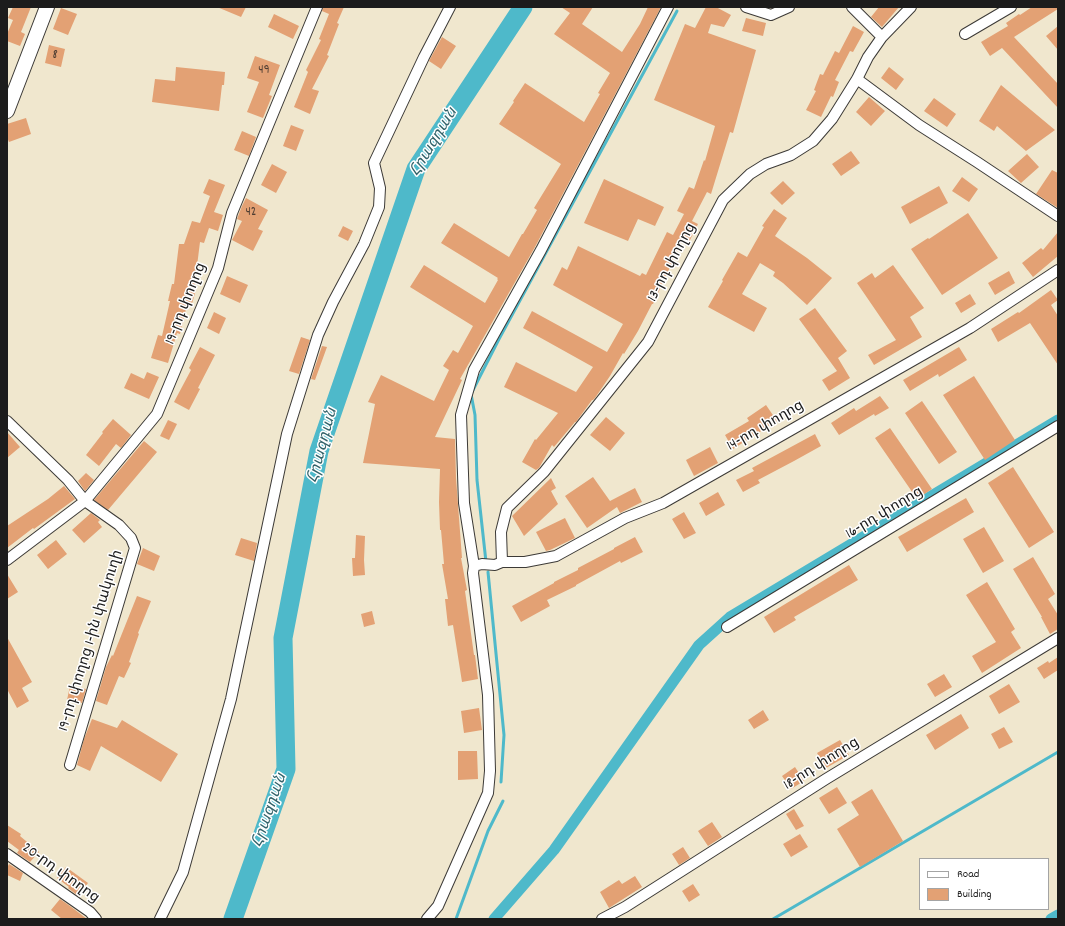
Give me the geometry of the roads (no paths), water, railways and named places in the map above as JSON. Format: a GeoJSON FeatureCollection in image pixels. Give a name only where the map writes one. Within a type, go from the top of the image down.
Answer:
{"type":"FeatureCollection","features":[{"type":"Feature","properties":{"kind":"main road"},"geometry":{"type":"LineString","coordinates":[[7,111],[47,7]]}},
{"type":"Feature","properties":{"kind":"street"},"geometry":{"type":"LineString","coordinates":[[160,919],[183,872],[231,700],[287,434],[306,370],[318,335],[333,302],[364,244],[379,206],[380,188],[374,163],[424,57],[450,7]]}},
{"type":"Feature","properties":{"kind":"street"},"geometry":{"type":"LineString","coordinates":[[427,919],[438,906],[488,793],[490,771],[488,695],[473,573],[474,566],[464,503],[461,415],[474,370],[542,250],[668,7]]}},
{"type":"Feature","properties":{"kind":"street"},"geometry":{"type":"LineString","coordinates":[[746,7],[771,15],[789,7]]}},
{"type":"Feature","properties":{"kind":"street"},"geometry":{"type":"LineString","coordinates":[[852,7],[882,37]]}},
{"type":"Feature","properties":{"kind":"street","name":"13-րդ փողոց"},"geometry":{"type":"LineString","coordinates":[[502,562],[501,532],[507,508],[544,472],[648,342],[723,200],[750,174],[766,164],[790,155],[813,141],[832,119],[857,79],[868,57],[882,37],[911,7]]}},
{"type":"Feature","properties":{"kind":"street"},"geometry":{"type":"LineString","coordinates":[[965,34],[1011,7]]}},
{"type":"Feature","properties":{"kind":"street","name":"19-րդ փողոց"},"geometry":{"type":"LineString","coordinates":[[7,560],[85,501],[157,414],[218,268],[232,213],[314,8]]}},
{"type":"Feature","properties":{"kind":"street"},"geometry":{"type":"LineString","coordinates":[[857,79],[919,126],[977,162],[1058,216]]}},
{"type":"Feature","properties":{"kind":"street","name":"14-րդ փողոց"},"geometry":{"type":"LineString","coordinates":[[474,566],[482,564],[495,565],[502,562],[525,562],[556,556],[625,518],[663,503],[970,328],[1058,270]]}},
{"type":"Feature","properties":{"kind":"street"},"geometry":{"type":"LineString","coordinates":[[7,421],[68,480],[85,501]]}},
{"type":"Feature","properties":{"kind":"street","name":"16-րդ փողոց"},"geometry":{"type":"LineString","coordinates":[[727,627],[1058,426]]}},
{"type":"Feature","properties":{"kind":"street","name":"19-րդ փողոց 1-ին փակուղի"},"geometry":{"type":"LineString","coordinates":[[70,765],[135,548],[131,538],[119,524],[85,501]]}},
{"type":"Feature","properties":{"kind":"street","name":"18-րդ փողոց"},"geometry":{"type":"LineString","coordinates":[[602,919],[625,907],[826,779],[1058,638]]}},
{"type":"Feature","properties":{"kind":"street","name":"20-րդ փողոց"},"geometry":{"type":"LineString","coordinates":[[7,854],[90,912],[96,919]]}},
{"type":"Feature","properties":{"kind":"waterway","name":"Հրազդան"},"geometry":{"type":"LineString","coordinates":[[233,919],[286,769],[283,638],[319,451],[416,169],[523,7]]}},
{"type":"Feature","properties":{"kind":"waterway"},"geometry":{"type":"LineString","coordinates":[[486,562],[477,480],[475,415],[471,394],[499,339],[677,11]]}},
{"type":"Feature","properties":{"kind":"waterway"},"geometry":{"type":"LineString","coordinates":[[494,919],[554,850],[699,645],[730,617],[1058,420]]}},
{"type":"Feature","properties":{"kind":"waterway"},"geometry":{"type":"LineString","coordinates":[[488,572],[504,735],[501,782]]}},
{"type":"Feature","properties":{"kind":"waterway"},"geometry":{"type":"LineString","coordinates":[[773,919],[1058,752]]}},
{"type":"Feature","properties":{"kind":"waterway"},"geometry":{"type":"LineString","coordinates":[[456,919],[488,831],[503,801]]}},
{"type":"Feature","properties":{"kind":"waterway"},"geometry":{"type":"LineString","coordinates":[[1051,919],[1058,915]]}}]}
